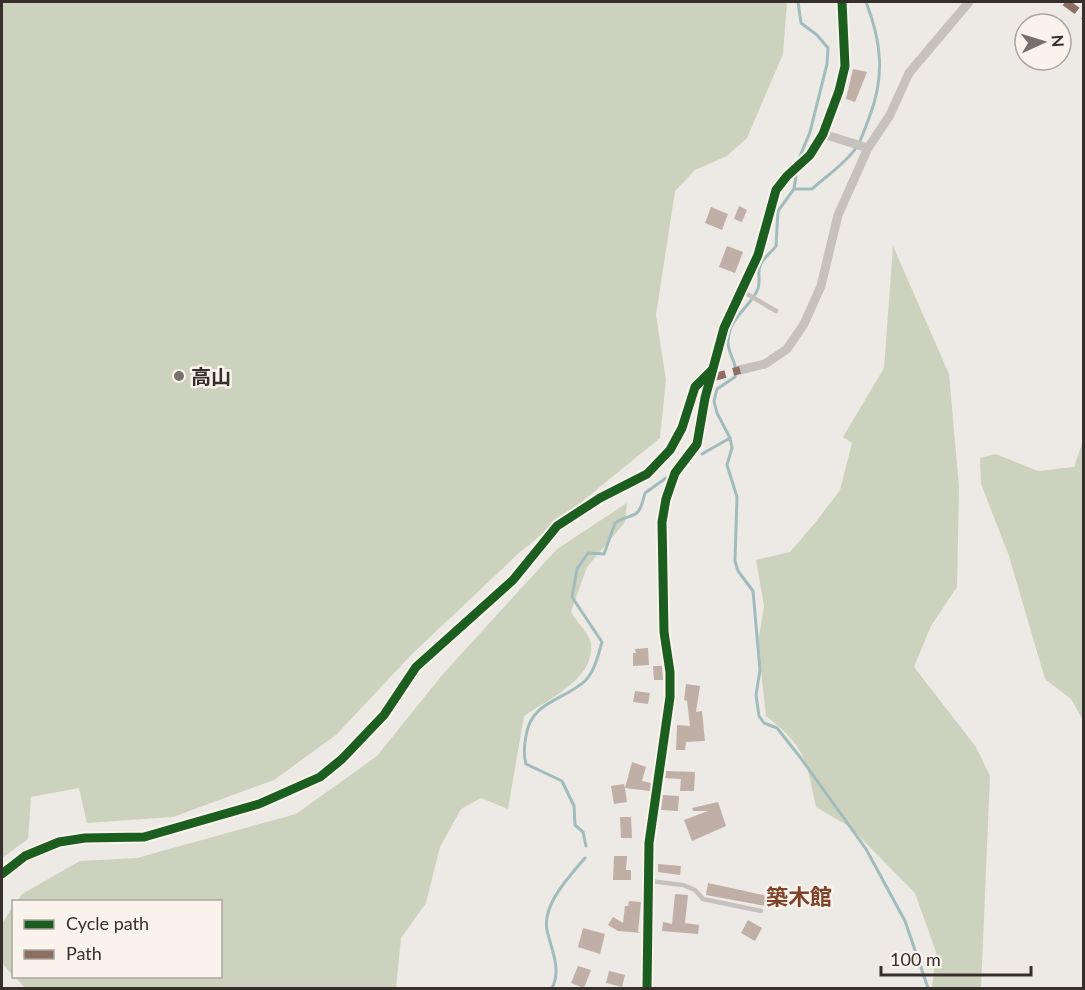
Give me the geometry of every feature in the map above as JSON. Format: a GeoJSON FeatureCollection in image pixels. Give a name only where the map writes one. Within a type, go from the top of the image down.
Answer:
{"type":"FeatureCollection","features":[{"type":"Feature","properties":{"kind":"street"},"geometry":{"type":"LineString","coordinates":[[647,988],[649,843],[667,726],[670,672],[664,632],[663,522],[666,499],[675,473],[697,444],[713,369],[729,314],[758,255],[776,190],[787,176],[805,162],[823,134],[845,66],[842,2]]}},
{"type":"Feature","properties":{"kind":"street"},"geometry":{"type":"LineString","coordinates":[[740,370],[765,364],[787,349],[804,324],[821,286],[838,215],[865,147],[890,115],[909,73],[969,2]]}},
{"type":"Feature","properties":{"kind":"street"},"geometry":{"type":"LineString","coordinates":[[823,134],[865,147]]}},
{"type":"Feature","properties":{"kind":"street"},"geometry":{"type":"LineString","coordinates":[[2,874],[25,856],[59,842],[85,838],[144,837],[259,804],[320,777],[342,759],[384,715],[416,667],[513,580],[557,526],[600,498],[647,474],[662,458],[682,428],[695,387],[713,369]]}},
{"type":"Feature","properties":{"kind":"lane"},"geometry":{"type":"LineString","coordinates":[[741,290],[776,311]]}},
{"type":"Feature","properties":{"kind":"lane"},"geometry":{"type":"LineString","coordinates":[[650,881],[683,885],[694,890],[703,899],[761,911]]}},
{"type":"Feature","properties":{"kind":"green space"},"geometry":{"type":"Polygon","coordinates":[[[2,2],[787,2],[783,54],[747,138],[727,156],[695,170],[675,191],[656,315],[666,380],[660,438],[520,552],[412,654],[336,735],[274,780],[173,817],[87,823],[79,788],[31,797],[28,839],[2,858],[2,2]]]}},
{"type":"Feature","properties":{"kind":"green space"},"geometry":{"type":"Polygon","coordinates":[[[893,246],[949,374],[959,487],[957,587],[931,626],[914,667],[976,747],[990,776],[981,988],[932,988],[936,952],[915,893],[850,827],[816,807],[810,777],[797,746],[766,716],[758,643],[764,606],[756,560],[790,552],[840,490],[852,443],[843,437],[884,368],[893,246]]]}},
{"type":"Feature","properties":{"kind":"green space"},"geometry":{"type":"Polygon","coordinates":[[[1083,441],[1083,720],[1071,699],[1045,679],[1009,556],[981,484],[980,458],[996,454],[1038,471],[1074,467],[1083,441]]]}},
{"type":"Feature","properties":{"kind":"green space"},"geometry":{"type":"Polygon","coordinates":[[[627,503],[625,522],[587,567],[571,612],[590,640],[590,656],[586,668],[568,687],[524,716],[508,809],[481,798],[461,809],[440,847],[426,903],[401,938],[396,988],[25,988],[16,978],[222,978],[222,900],[18,900],[22,894],[80,861],[137,858],[296,814],[377,756],[443,674],[557,549],[627,503]]]}},
{"type":"Feature","properties":{"kind":"green space"},"geometry":{"type":"Polygon","coordinates":[[[12,908],[12,975],[2,963],[2,924],[12,908]]]}},
{"type":"Feature","properties":{"kind":"building"},"geometry":{"type":"Polygon","coordinates":[[[853,69],[867,72],[855,102],[846,99],[853,69]]]}},
{"type":"Feature","properties":{"kind":"building"},"geometry":{"type":"Polygon","coordinates":[[[739,206],[747,210],[742,222],[734,219],[739,206]]]}},
{"type":"Feature","properties":{"kind":"building"},"geometry":{"type":"Polygon","coordinates":[[[711,207],[728,214],[722,230],[705,223],[711,207]]]}},
{"type":"Feature","properties":{"kind":"building"},"geometry":{"type":"Polygon","coordinates":[[[727,246],[743,252],[735,273],[719,267],[727,246]]]}},
{"type":"Feature","properties":{"kind":"building"},"geometry":{"type":"Polygon","coordinates":[[[648,648],[649,665],[633,666],[635,649],[648,648]]]}},
{"type":"Feature","properties":{"kind":"building"},"geometry":{"type":"Polygon","coordinates":[[[653,666],[662,666],[663,680],[654,680],[653,666]]]}},
{"type":"Feature","properties":{"kind":"building"},"geometry":{"type":"Polygon","coordinates":[[[686,684],[700,686],[696,712],[702,711],[705,741],[686,742],[685,750],[676,750],[677,725],[690,726],[687,701],[684,700],[686,684]]]}},
{"type":"Feature","properties":{"kind":"building"},"geometry":{"type":"Polygon","coordinates":[[[635,691],[650,693],[648,704],[633,702],[635,691]]]}},
{"type":"Feature","properties":{"kind":"building"},"geometry":{"type":"Polygon","coordinates":[[[632,762],[646,767],[642,781],[651,783],[650,791],[625,788],[632,762]]]}},
{"type":"Feature","properties":{"kind":"building"},"geometry":{"type":"Polygon","coordinates":[[[666,771],[695,772],[694,791],[680,791],[681,779],[665,778],[666,771]]]}},
{"type":"Feature","properties":{"kind":"building"},"geometry":{"type":"Polygon","coordinates":[[[624,784],[627,802],[614,804],[611,786],[624,784]]]}},
{"type":"Feature","properties":{"kind":"building"},"geometry":{"type":"Polygon","coordinates":[[[663,795],[679,796],[678,811],[661,810],[663,795]]]}},
{"type":"Feature","properties":{"kind":"building"},"geometry":{"type":"Polygon","coordinates":[[[718,802],[726,826],[692,841],[684,820],[708,811],[693,811],[692,808],[718,802]]]}},
{"type":"Feature","properties":{"kind":"building"},"geometry":{"type":"Polygon","coordinates":[[[620,817],[631,817],[632,838],[621,838],[620,817]]]}},
{"type":"Feature","properties":{"kind":"building"},"geometry":{"type":"Polygon","coordinates":[[[614,856],[627,856],[626,870],[631,870],[631,880],[613,880],[614,856]]]}},
{"type":"Feature","properties":{"kind":"building"},"geometry":{"type":"Polygon","coordinates":[[[658,864],[681,866],[680,875],[658,872],[658,864]]]}},
{"type":"Feature","properties":{"kind":"building"},"geometry":{"type":"Polygon","coordinates":[[[708,883],[768,896],[766,906],[706,895],[708,883]]]}},
{"type":"Feature","properties":{"kind":"building"},"geometry":{"type":"Polygon","coordinates":[[[675,894],[688,895],[685,923],[699,925],[698,934],[662,931],[663,922],[672,924],[675,894]]]}},
{"type":"Feature","properties":{"kind":"building"},"geometry":{"type":"Polygon","coordinates":[[[629,901],[641,902],[638,932],[641,933],[618,931],[608,925],[613,917],[623,923],[625,906],[628,906],[629,901]]]}},
{"type":"Feature","properties":{"kind":"building"},"geometry":{"type":"Polygon","coordinates":[[[748,920],[762,928],[755,941],[741,933],[748,920]]]}},
{"type":"Feature","properties":{"kind":"building"},"geometry":{"type":"Polygon","coordinates":[[[583,928],[605,934],[600,954],[578,947],[583,928]]]}},
{"type":"Feature","properties":{"kind":"building"},"geometry":{"type":"Polygon","coordinates":[[[578,966],[591,970],[584,988],[571,983],[578,966]]]}},
{"type":"Feature","properties":{"kind":"building"},"geometry":{"type":"Polygon","coordinates":[[[609,971],[625,975],[622,987],[606,983],[609,971]]]}},
{"type":"Feature","properties":{"kind":"waterway"},"geometry":{"type":"LineString","coordinates":[[798,2],[801,23],[817,35],[828,48],[827,64],[810,132],[798,161]]}},
{"type":"Feature","properties":{"kind":"waterway"},"geometry":{"type":"LineString","coordinates":[[866,2],[880,60],[878,88],[863,133],[852,154],[841,165],[812,189],[794,189],[778,211],[776,246],[762,261],[757,291],[731,327],[729,334],[728,347],[736,371],[735,377],[717,389],[714,401],[732,448],[727,465],[737,497],[735,561],[738,571],[753,591],[760,670],[756,695],[759,716],[764,723],[777,728],[866,849],[905,921],[928,988]]}},
{"type":"Feature","properties":{"kind":"waterway"},"geometry":{"type":"LineString","coordinates":[[794,189],[796,176]]}},
{"type":"Feature","properties":{"kind":"waterway"},"geometry":{"type":"LineString","coordinates":[[702,454],[730,438]]}},
{"type":"Feature","properties":{"kind":"waterway"},"geometry":{"type":"LineString","coordinates":[[586,846],[583,832],[575,825],[574,806],[562,781],[526,764],[524,757],[526,736],[534,715],[541,708],[585,681],[598,657],[602,642],[572,597],[577,569],[588,553],[604,554],[615,523],[637,513],[645,493],[666,478]]}},
{"type":"Feature","properties":{"kind":"waterway"},"geometry":{"type":"LineString","coordinates":[[552,988],[556,966],[547,930],[549,910],[558,891],[585,858]]}},
{"type":"Feature","properties":{"kind":"marked path"},"geometry":{"type":"LineString","coordinates":[[1065,2],[1084,16]]}},
{"type":"Feature","properties":{"kind":"marked path"},"geometry":{"type":"LineString","coordinates":[[711,378],[740,370]]}},
{"type":"Feature","properties":{"kind":"cycle path"},"geometry":{"type":"LineString","coordinates":[[647,988],[649,843],[670,697],[670,672],[664,632],[662,522],[666,499],[675,473],[697,444],[705,398],[724,328],[758,255],[776,190],[787,176],[810,155],[823,134],[839,91],[845,66],[842,2]]}},
{"type":"Feature","properties":{"kind":"cycle path"},"geometry":{"type":"LineString","coordinates":[[2,874],[25,856],[59,842],[85,838],[144,837],[259,804],[320,777],[342,759],[384,715],[416,667],[513,580],[557,526],[600,498],[647,474],[670,450],[682,428],[695,387],[712,370]]}},
{"type":"Feature","properties":{"kind":"place","name":"高山"},"geometry":{"type":"Point","coordinates":[179,376]}},
{"type":"Feature","properties":{"kind":"district","name":"築木館"},"geometry":{"type":"Point","coordinates":[799,896]}}]}
